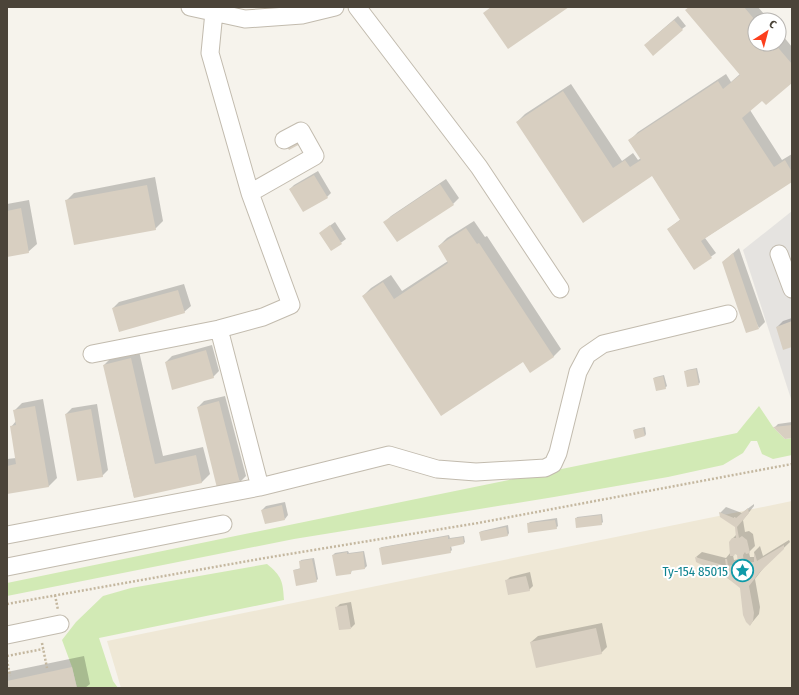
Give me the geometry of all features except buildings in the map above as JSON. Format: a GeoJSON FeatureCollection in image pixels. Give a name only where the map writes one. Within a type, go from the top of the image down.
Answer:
{"type":"FeatureCollection","features":[{"type":"Feature","properties":{"kind":"lane"},"geometry":{"type":"LineString","coordinates":[[190,7],[245,19],[302,15],[335,7]]}},
{"type":"Feature","properties":{"kind":"lane"},"geometry":{"type":"LineString","coordinates":[[357,7],[479,167],[560,289]]}},
{"type":"Feature","properties":{"kind":"lane"},"geometry":{"type":"LineString","coordinates":[[92,354],[219,329],[263,317],[291,305],[250,193],[210,52],[214,12]]}},
{"type":"Feature","properties":{"kind":"lane"},"geometry":{"type":"LineString","coordinates":[[250,193],[315,156],[301,131],[284,140]]}},
{"type":"Feature","properties":{"kind":"lane"},"geometry":{"type":"LineString","coordinates":[[779,254],[792,289]]}},
{"type":"Feature","properties":{"kind":"lane"},"geometry":{"type":"LineString","coordinates":[[7,535],[260,487],[389,455],[437,469],[476,472],[545,468],[553,464],[558,453],[578,372],[587,355],[602,344],[728,314]]}},
{"type":"Feature","properties":{"kind":"lane"},"geometry":{"type":"LineString","coordinates":[[219,329],[260,487]]}},
{"type":"Feature","properties":{"kind":"lane"},"geometry":{"type":"LineString","coordinates":[[7,567],[223,524]]}},
{"type":"Feature","properties":{"kind":"lane"},"geometry":{"type":"LineString","coordinates":[[7,635],[60,624]]}},
{"type":"Feature","properties":{"kind":"path"},"geometry":{"type":"LineString","coordinates":[[7,604],[265,558],[478,523],[792,464]]}},
{"type":"Feature","properties":{"kind":"path"},"geometry":{"type":"LineString","coordinates":[[39,628],[47,668]]}},
{"type":"Feature","properties":{"kind":"path"},"geometry":{"type":"LineString","coordinates":[[7,656],[43,649]]}},
{"type":"Feature","properties":{"kind":"path"},"geometry":{"type":"LineString","coordinates":[[7,660],[10,676]]}},
{"type":"Feature","properties":{"kind":"shaded area"},"geometry":{"type":"Polygon","coordinates":[[[792,211],[792,402],[743,250],[792,211]]]}},
{"type":"Feature","properties":{"kind":"shaded area"},"geometry":{"type":"Polygon","coordinates":[[[792,501],[792,688],[121,688],[107,641],[792,501]]]}},
{"type":"Feature","properties":{"kind":"green space"},"geometry":{"type":"Polygon","coordinates":[[[759,406],[773,427],[785,439],[792,438],[792,455],[773,459],[762,454],[757,441],[751,441],[743,453],[723,465],[668,477],[294,539],[7,596],[7,583],[737,433],[759,406]]]}},
{"type":"Feature","properties":{"kind":"green space"},"geometry":{"type":"Polygon","coordinates":[[[267,564],[276,572],[281,580],[284,600],[99,638],[113,681],[118,688],[77,688],[72,667],[62,640],[76,622],[103,596],[131,588],[267,564]]]}},
{"type":"Feature","properties":{"kind":"place","name":"Ту-154 85015"},"geometry":{"type":"Point","coordinates":[743,571]}}]}
